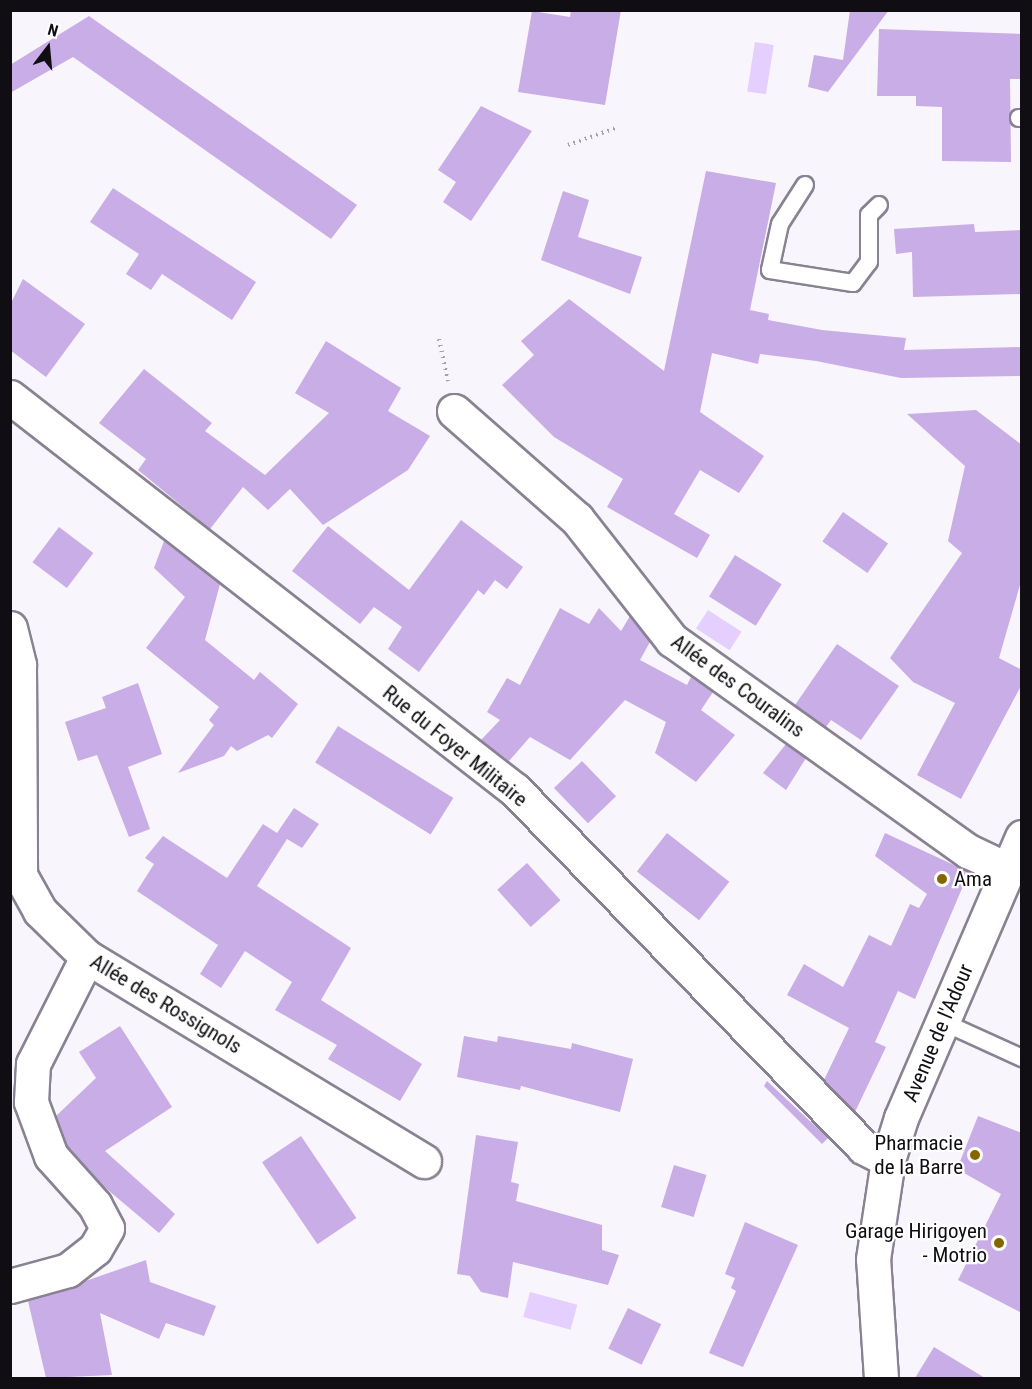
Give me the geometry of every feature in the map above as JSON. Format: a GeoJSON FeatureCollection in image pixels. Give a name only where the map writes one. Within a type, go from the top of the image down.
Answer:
{"type":"FeatureCollection","features":[{"type":"Feature","properties":{"kind":"street","name":"Rue du Foyer Militaire"},"geometry":{"type":"LineString","coordinates":[[10,397],[515,790],[863,1147],[888,1160]]}},
{"type":"Feature","properties":{"kind":"street","name":"Allée des Couralins"},"geometry":{"type":"LineString","coordinates":[[453,411],[577,519],[672,640],[968,851],[1006,869]]}},
{"type":"Feature","properties":{"kind":"street","name":"Allée des Rossignols"},"geometry":{"type":"LineString","coordinates":[[10,628],[19,665],[20,875],[40,911],[87,957],[424,1161]]}},
{"type":"Feature","properties":{"kind":"street","name":"Avenue de l'Adour"},"geometry":{"type":"LineString","coordinates":[[881,1378],[873,1259],[888,1160],[1006,869],[1022,837]]}},
{"type":"Feature","properties":{"kind":"street"},"geometry":{"type":"LineString","coordinates":[[10,1286],[68,1270],[95,1249],[107,1228],[95,1205],[51,1156],[31,1102],[33,1064],[87,957]]}},
{"type":"Feature","properties":{"kind":"lane"},"geometry":{"type":"LineString","coordinates":[[805,185],[780,224],[771,270],[853,283],[869,262],[869,215],[879,205]]}},
{"type":"Feature","properties":{"kind":"lane"},"geometry":{"type":"LineString","coordinates":[[943,1022],[1022,1058]]}},
{"type":"Feature","properties":{"kind":"path"},"geometry":{"type":"LineString","coordinates":[[568,145],[616,128]]}},
{"type":"Feature","properties":{"kind":"path"},"geometry":{"type":"LineString","coordinates":[[440,339],[453,411]]}},
{"type":"Feature","properties":{"kind":"shaded area"},"geometry":{"type":"Polygon","coordinates":[[[755,42],[774,45],[766,94],[747,91],[755,42]]]}},
{"type":"Feature","properties":{"kind":"shaded area"},"geometry":{"type":"Polygon","coordinates":[[[708,610],[742,632],[730,650],[696,628],[708,610]]]}},
{"type":"Feature","properties":{"kind":"shaded area"},"geometry":{"type":"Polygon","coordinates":[[[530,1292],[577,1305],[571,1330],[523,1317],[530,1292]]]}},
{"type":"Feature","properties":{"kind":"building"},"geometry":{"type":"Polygon","coordinates":[[[571,10],[621,10],[605,105],[518,92],[532,11],[570,17],[571,10]]]}},
{"type":"Feature","properties":{"kind":"building"},"geometry":{"type":"Polygon","coordinates":[[[850,10],[889,10],[828,92],[808,87],[814,55],[843,60],[850,10]]]}},
{"type":"Feature","properties":{"kind":"building"},"geometry":{"type":"Polygon","coordinates":[[[89,16],[357,205],[331,239],[73,57],[10,93],[10,65],[89,16]]]}},
{"type":"Feature","properties":{"kind":"building"},"geometry":{"type":"Polygon","coordinates":[[[879,29],[1022,34],[1022,79],[1010,79],[1011,162],[942,161],[942,107],[916,106],[916,96],[877,96],[879,29]]]}},
{"type":"Feature","properties":{"kind":"building"},"geometry":{"type":"Polygon","coordinates":[[[481,106],[532,131],[471,221],[443,202],[456,182],[438,170],[481,106]]]}},
{"type":"Feature","properties":{"kind":"building"},"geometry":{"type":"Polygon","coordinates":[[[706,171],[776,183],[750,310],[769,314],[768,320],[822,330],[906,338],[904,350],[1022,347],[1022,376],[901,378],[816,361],[760,354],[758,364],[712,353],[700,412],[764,456],[739,493],[700,470],[674,514],[710,535],[697,558],[607,507],[623,479],[554,437],[502,385],[534,355],[521,341],[569,299],[664,371],[706,171]]]}},
{"type":"Feature","properties":{"kind":"building"},"geometry":{"type":"Polygon","coordinates":[[[113,188],[256,282],[232,320],[162,274],[151,290],[126,274],[139,254],[90,222],[113,188]]]}},
{"type":"Feature","properties":{"kind":"building"},"geometry":{"type":"Polygon","coordinates":[[[563,191],[589,200],[578,237],[642,257],[630,294],[541,260],[563,191]]]}},
{"type":"Feature","properties":{"kind":"building"},"geometry":{"type":"Polygon","coordinates":[[[974,224],[975,232],[1022,230],[1022,294],[913,297],[912,252],[896,254],[894,229],[974,224]]]}},
{"type":"Feature","properties":{"kind":"building"},"geometry":{"type":"Polygon","coordinates":[[[23,279],[85,324],[46,377],[10,350],[10,305],[23,279]]]}},
{"type":"Feature","properties":{"kind":"building"},"geometry":{"type":"Polygon","coordinates":[[[326,341],[401,388],[388,411],[430,436],[408,470],[323,525],[290,489],[268,510],[243,487],[210,529],[138,470],[146,459],[99,423],[144,369],[212,423],[205,431],[265,475],[329,413],[295,393],[326,341]]]}},
{"type":"Feature","properties":{"kind":"building"},"geometry":{"type":"Polygon","coordinates":[[[976,410],[1022,445],[1022,578],[999,658],[1022,670],[1022,684],[961,799],[917,775],[955,703],[913,682],[890,658],[962,553],[948,541],[965,466],[907,414],[976,410]]]}},
{"type":"Feature","properties":{"kind":"building"},"geometry":{"type":"Polygon","coordinates":[[[843,512],[888,544],[867,573],[822,541],[843,512]]]}},
{"type":"Feature","properties":{"kind":"building"},"geometry":{"type":"Polygon","coordinates":[[[461,520],[523,567],[507,589],[495,580],[484,595],[478,590],[419,672],[388,649],[402,627],[374,607],[360,624],[292,571],[328,526],[409,590],[461,520]]]}},
{"type":"Feature","properties":{"kind":"building"},"geometry":{"type":"Polygon","coordinates":[[[59,527],[93,553],[67,588],[33,562],[59,527]]]}},
{"type":"Feature","properties":{"kind":"building"},"geometry":{"type":"Polygon","coordinates":[[[164,541],[220,584],[205,640],[254,680],[260,672],[298,704],[272,738],[268,735],[237,751],[231,746],[224,756],[178,773],[214,725],[209,720],[219,707],[146,648],[185,597],[154,568],[164,541]]]}},
{"type":"Feature","properties":{"kind":"building"},"geometry":{"type":"Polygon","coordinates":[[[735,555],[782,584],[756,626],[709,597],[735,555]]]}},
{"type":"Feature","properties":{"kind":"building"},"geometry":{"type":"Polygon","coordinates":[[[560,608],[589,624],[599,608],[621,631],[630,616],[650,642],[640,660],[687,685],[691,677],[713,692],[701,710],[735,735],[696,782],[655,753],[666,722],[625,700],[570,760],[530,737],[509,761],[481,740],[500,720],[487,712],[507,678],[520,685],[560,608]]]}},
{"type":"Feature","properties":{"kind":"building"},"geometry":{"type":"Polygon","coordinates":[[[837,644],[899,686],[861,740],[831,720],[826,727],[795,705],[837,644]]]}},
{"type":"Feature","properties":{"kind":"building"},"geometry":{"type":"Polygon","coordinates":[[[138,683],[162,754],[128,767],[150,829],[129,837],[97,755],[78,761],[65,722],[106,708],[102,697],[138,683]]]}},
{"type":"Feature","properties":{"kind":"building"},"geometry":{"type":"Polygon","coordinates":[[[338,726],[453,798],[431,835],[315,762],[338,726]]]}},
{"type":"Feature","properties":{"kind":"building"},"geometry":{"type":"Polygon","coordinates":[[[786,744],[806,758],[786,790],[763,773],[786,744]]]}},
{"type":"Feature","properties":{"kind":"building"},"geometry":{"type":"Polygon","coordinates":[[[582,761],[616,796],[588,823],[554,788],[582,761]]]}},
{"type":"Feature","properties":{"kind":"building"},"geometry":{"type":"Polygon","coordinates":[[[294,808],[319,824],[302,848],[287,839],[257,886],[351,948],[321,1000],[422,1064],[400,1101],[328,1059],[337,1045],[275,1010],[292,982],[245,951],[221,988],[200,974],[218,945],[137,891],[154,864],[145,858],[163,836],[227,878],[263,824],[277,833],[294,808]]]}},
{"type":"Feature","properties":{"kind":"building"},"geometry":{"type":"Polygon","coordinates":[[[667,833],[729,882],[699,920],[637,872],[667,833]]]}},
{"type":"Feature","properties":{"kind":"building"},"geometry":{"type":"Polygon","coordinates":[[[885,833],[969,872],[915,999],[898,991],[875,1042],[886,1047],[855,1112],[824,1080],[849,1028],[787,995],[804,964],[843,987],[869,935],[891,946],[910,904],[919,908],[927,894],[875,856],[885,833]]]}},
{"type":"Feature","properties":{"kind":"building"},"geometry":{"type":"Polygon","coordinates":[[[527,863],[560,900],[531,927],[497,890],[527,863]]]}},
{"type":"Feature","properties":{"kind":"building"},"geometry":{"type":"Polygon","coordinates":[[[120,1026],[172,1107],[105,1151],[175,1214],[159,1233],[102,1185],[67,1146],[56,1116],[96,1078],[79,1052],[120,1026]]]}},
{"type":"Feature","properties":{"kind":"building"},"geometry":{"type":"Polygon","coordinates":[[[464,1036],[497,1042],[498,1036],[571,1049],[572,1043],[633,1059],[620,1112],[521,1086],[520,1090],[457,1077],[464,1036]]]}},
{"type":"Feature","properties":{"kind":"building"},"geometry":{"type":"Polygon","coordinates":[[[767,1081],[828,1138],[822,1144],[764,1086],[767,1081]]]}},
{"type":"Feature","properties":{"kind":"building"},"geometry":{"type":"Polygon","coordinates":[[[978,1116],[1022,1133],[1022,1313],[958,1280],[1001,1194],[957,1169],[978,1116]]]}},
{"type":"Feature","properties":{"kind":"building"},"geometry":{"type":"Polygon","coordinates":[[[476,1135],[518,1142],[511,1182],[519,1184],[516,1201],[602,1225],[602,1250],[619,1255],[608,1285],[513,1262],[508,1298],[481,1292],[470,1276],[457,1274],[476,1135]]]}},
{"type":"Feature","properties":{"kind":"building"},"geometry":{"type":"Polygon","coordinates":[[[301,1136],[356,1218],[317,1244],[262,1162],[301,1136]]]}},
{"type":"Feature","properties":{"kind":"building"},"geometry":{"type":"Polygon","coordinates":[[[674,1165],[707,1175],[694,1217],[661,1207],[674,1165]]]}},
{"type":"Feature","properties":{"kind":"building"},"geometry":{"type":"Polygon","coordinates":[[[745,1222],[798,1245],[743,1367],[709,1353],[736,1291],[731,1288],[735,1278],[725,1274],[745,1222]]]}},
{"type":"Feature","properties":{"kind":"building"},"geometry":{"type":"Polygon","coordinates":[[[146,1260],[150,1282],[216,1306],[204,1336],[166,1323],[159,1339],[100,1313],[112,1375],[46,1378],[28,1301],[146,1260]]]}},
{"type":"Feature","properties":{"kind":"building"},"geometry":{"type":"Polygon","coordinates":[[[628,1308],[661,1324],[642,1365],[608,1348],[628,1308]]]}},
{"type":"Feature","properties":{"kind":"building"},"geometry":{"type":"Polygon","coordinates":[[[934,1347],[985,1378],[915,1378],[934,1347]]]}},
{"type":"Feature","properties":{"kind":"place","name":"Ama"},"geometry":{"type":"Point","coordinates":[942,879]}},
{"type":"Feature","properties":{"kind":"place","name":"Pharmacie de la Barre"},"geometry":{"type":"Point","coordinates":[975,1155]}},
{"type":"Feature","properties":{"kind":"place","name":"Garage Hirigoyen - Motrio"},"geometry":{"type":"Point","coordinates":[999,1243]}}]}
